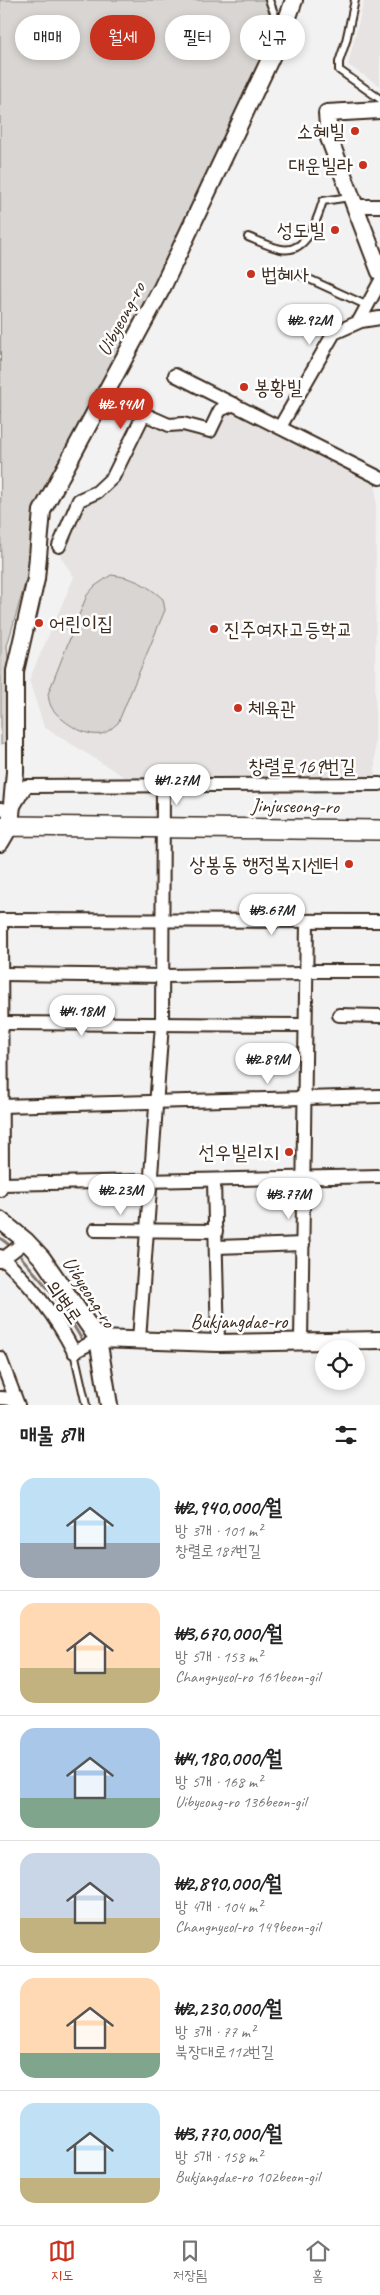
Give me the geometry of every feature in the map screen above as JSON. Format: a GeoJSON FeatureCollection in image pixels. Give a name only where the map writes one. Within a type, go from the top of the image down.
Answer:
{"type":"FeatureCollection","features":[{"type":"Feature","properties":{"kind":"main road","name":"Jinjuseong-ro"},"geometry":{"type":"LineString","coordinates":[[5,818],[164,827],[380,830]]}},
{"type":"Feature","properties":{"kind":"street","name":"Uibyeong-ro"},"geometry":{"type":"LineString","coordinates":[[288,15],[294,0]]}},
{"type":"Feature","properties":{"kind":"street","name":"Uibyeong-ro"},"geometry":{"type":"LineString","coordinates":[[0,843],[15,772],[15,670],[36,579],[42,511],[162,288],[268,60]]}},
{"type":"Feature","properties":{"kind":"street"},"geometry":{"type":"LineString","coordinates":[[380,110],[328,113],[329,138],[380,272]]}},
{"type":"Feature","properties":{"kind":"street"},"geometry":{"type":"LineString","coordinates":[[353,201],[380,206]]}},
{"type":"Feature","properties":{"kind":"street"},"geometry":{"type":"LineString","coordinates":[[360,322],[380,282]]}},
{"type":"Feature","properties":{"kind":"street"},"geometry":{"type":"LineString","coordinates":[[280,427],[334,333],[360,322],[380,318]]}},
{"type":"Feature","properties":{"kind":"street"},"geometry":{"type":"LineString","coordinates":[[175,375],[380,478]]}},
{"type":"Feature","properties":{"kind":"street"},"geometry":{"type":"LineString","coordinates":[[59,546],[80,500],[98,492],[113,477],[144,414],[169,425],[183,424],[210,431],[220,410],[234,404]]}},
{"type":"Feature","properties":{"kind":"street","name":"창렬로169번길"},"geometry":{"type":"LineString","coordinates":[[5,818],[26,786],[380,784]]}},
{"type":"Feature","properties":{"kind":"street"},"geometry":{"type":"LineString","coordinates":[[139,1340],[162,1024],[164,976],[163,785]]}},
{"type":"Feature","properties":{"kind":"street"},"geometry":{"type":"LineString","coordinates":[[380,921],[1,920],[3,974],[0,1058],[1,1187],[150,1181],[380,1176]]}},
{"type":"Feature","properties":{"kind":"street"},"geometry":{"type":"LineString","coordinates":[[301,1342],[304,1026],[307,922]]}},
{"type":"Feature","properties":{"kind":"street"},"geometry":{"type":"LineString","coordinates":[[3,974],[164,976],[380,971]]}},
{"type":"Feature","properties":{"kind":"street"},"geometry":{"type":"LineString","coordinates":[[339,1015],[380,1016]]}},
{"type":"Feature","properties":{"kind":"street"},"geometry":{"type":"LineString","coordinates":[[2,1024],[304,1026]]}},
{"type":"Feature","properties":{"kind":"street"},"geometry":{"type":"LineString","coordinates":[[0,1106],[380,1096]]}},
{"type":"Feature","properties":{"kind":"street"},"geometry":{"type":"LineString","coordinates":[[214,1181],[218,1343]]}},
{"type":"Feature","properties":{"kind":"street","name":"Uibyeong-ro"},"geometry":{"type":"LineString","coordinates":[[0,1220],[26,1241],[42,1258],[98,1339],[109,1405]]}},
{"type":"Feature","properties":{"kind":"street"},"geometry":{"type":"LineString","coordinates":[[95,1230],[216,1231]]}},
{"type":"Feature","properties":{"kind":"street"},"geometry":{"type":"LineString","coordinates":[[1,1259],[26,1241]]}},
{"type":"Feature","properties":{"kind":"street"},"geometry":{"type":"LineString","coordinates":[[216,1247],[303,1244]]}},
{"type":"Feature","properties":{"kind":"street","name":"의병로"},"geometry":{"type":"LineString","coordinates":[[1,1259],[29,1284],[45,1303],[63,1330],[74,1352],[98,1339]]}},
{"type":"Feature","properties":{"kind":"street","name":"Bukjangdae-ro"},"geometry":{"type":"LineString","coordinates":[[98,1339],[218,1343],[380,1340]]}},
{"type":"Feature","properties":{"kind":"street"},"geometry":{"type":"LineString","coordinates":[[0,1358],[16,1402]]}},
{"type":"Feature","properties":{"kind":"street"},"geometry":{"type":"LineString","coordinates":[[0,1398],[16,1402]]}},
{"type":"Feature","properties":{"kind":"lane"},"geometry":{"type":"LineString","coordinates":[[269,0],[275,15]]}},
{"type":"Feature","properties":{"kind":"lane"},"geometry":{"type":"LineString","coordinates":[[355,0],[346,41],[338,62],[339,70],[380,99]]}},
{"type":"Feature","properties":{"kind":"lane"},"geometry":{"type":"LineString","coordinates":[[248,237],[279,249],[298,246],[307,238],[316,221],[322,200],[353,201]]}},
{"type":"Feature","properties":{"kind":"lane"},"geometry":{"type":"LineString","coordinates":[[296,273],[368,306]]}},
{"type":"Feature","properties":{"kind":"lane"},"geometry":{"type":"LineString","coordinates":[[74,1352],[86,1405]]}},
{"type":"Feature","properties":{"kind":"shaded area"},"geometry":{"type":"Polygon","coordinates":[[[0,0],[265,0],[272,15],[240,15],[240,60],[266,60],[158,278],[36,503],[32,559],[7,646],[11,693],[21,737],[1,744],[0,0]]]}},
{"type":"Feature","properties":{"kind":"shaded area"},"geometry":{"type":"Polygon","coordinates":[[[364,0],[380,0],[380,86],[348,65],[364,0]]]}},
{"type":"Feature","properties":{"kind":"shaded area","name":"진주여자고등학교"},"geometry":{"type":"Polygon","coordinates":[[[224,409],[376,484],[375,779],[126,778],[44,727],[29,680],[74,577],[60,556],[79,507],[114,481],[143,416],[208,433],[224,409]]]}},
{"type":"Feature","properties":{"kind":"shaded area"},"geometry":{"type":"Polygon","coordinates":[[[111,575],[133,580],[145,586],[163,599],[165,610],[118,723],[110,730],[101,734],[95,734],[82,731],[64,721],[52,708],[48,694],[87,595],[95,586],[111,575]]]}},
{"type":"Feature","properties":{"kind":"waterway"},"geometry":{"type":"LineString","coordinates":[[0,1238],[8,1244]]}},
{"type":"Feature","properties":{"kind":"waterway"},"geometry":{"type":"LineString","coordinates":[[21,1257],[59,1301],[84,1343]]}},
{"type":"Feature","properties":{"kind":"place","name":"소혜빌"},"geometry":{"type":"Point","coordinates":[355,131]}},
{"type":"Feature","properties":{"kind":"place","name":"대운빌라"},"geometry":{"type":"Point","coordinates":[363,165]}},
{"type":"Feature","properties":{"kind":"place","name":"성도빌"},"geometry":{"type":"Point","coordinates":[335,230]}},
{"type":"Feature","properties":{"kind":"place","name":"법혜사"},"geometry":{"type":"Point","coordinates":[251,274]}},
{"type":"Feature","properties":{"kind":"place","name":"봉황빌"},"geometry":{"type":"Point","coordinates":[244,387]}},
{"type":"Feature","properties":{"kind":"place","name":"어린이집"},"geometry":{"type":"Point","coordinates":[39,623]}},
{"type":"Feature","properties":{"kind":"place","name":"진주여자고등학교"},"geometry":{"type":"Point","coordinates":[214,629]}},
{"type":"Feature","properties":{"kind":"place","name":"체육관"},"geometry":{"type":"Point","coordinates":[238,708]}},
{"type":"Feature","properties":{"kind":"place","name":"상봉동 행정복지센터"},"geometry":{"type":"Point","coordinates":[349,864]}},
{"type":"Feature","properties":{"kind":"place","name":"선우빌리지"},"geometry":{"type":"Point","coordinates":[289,1152]}}]}
